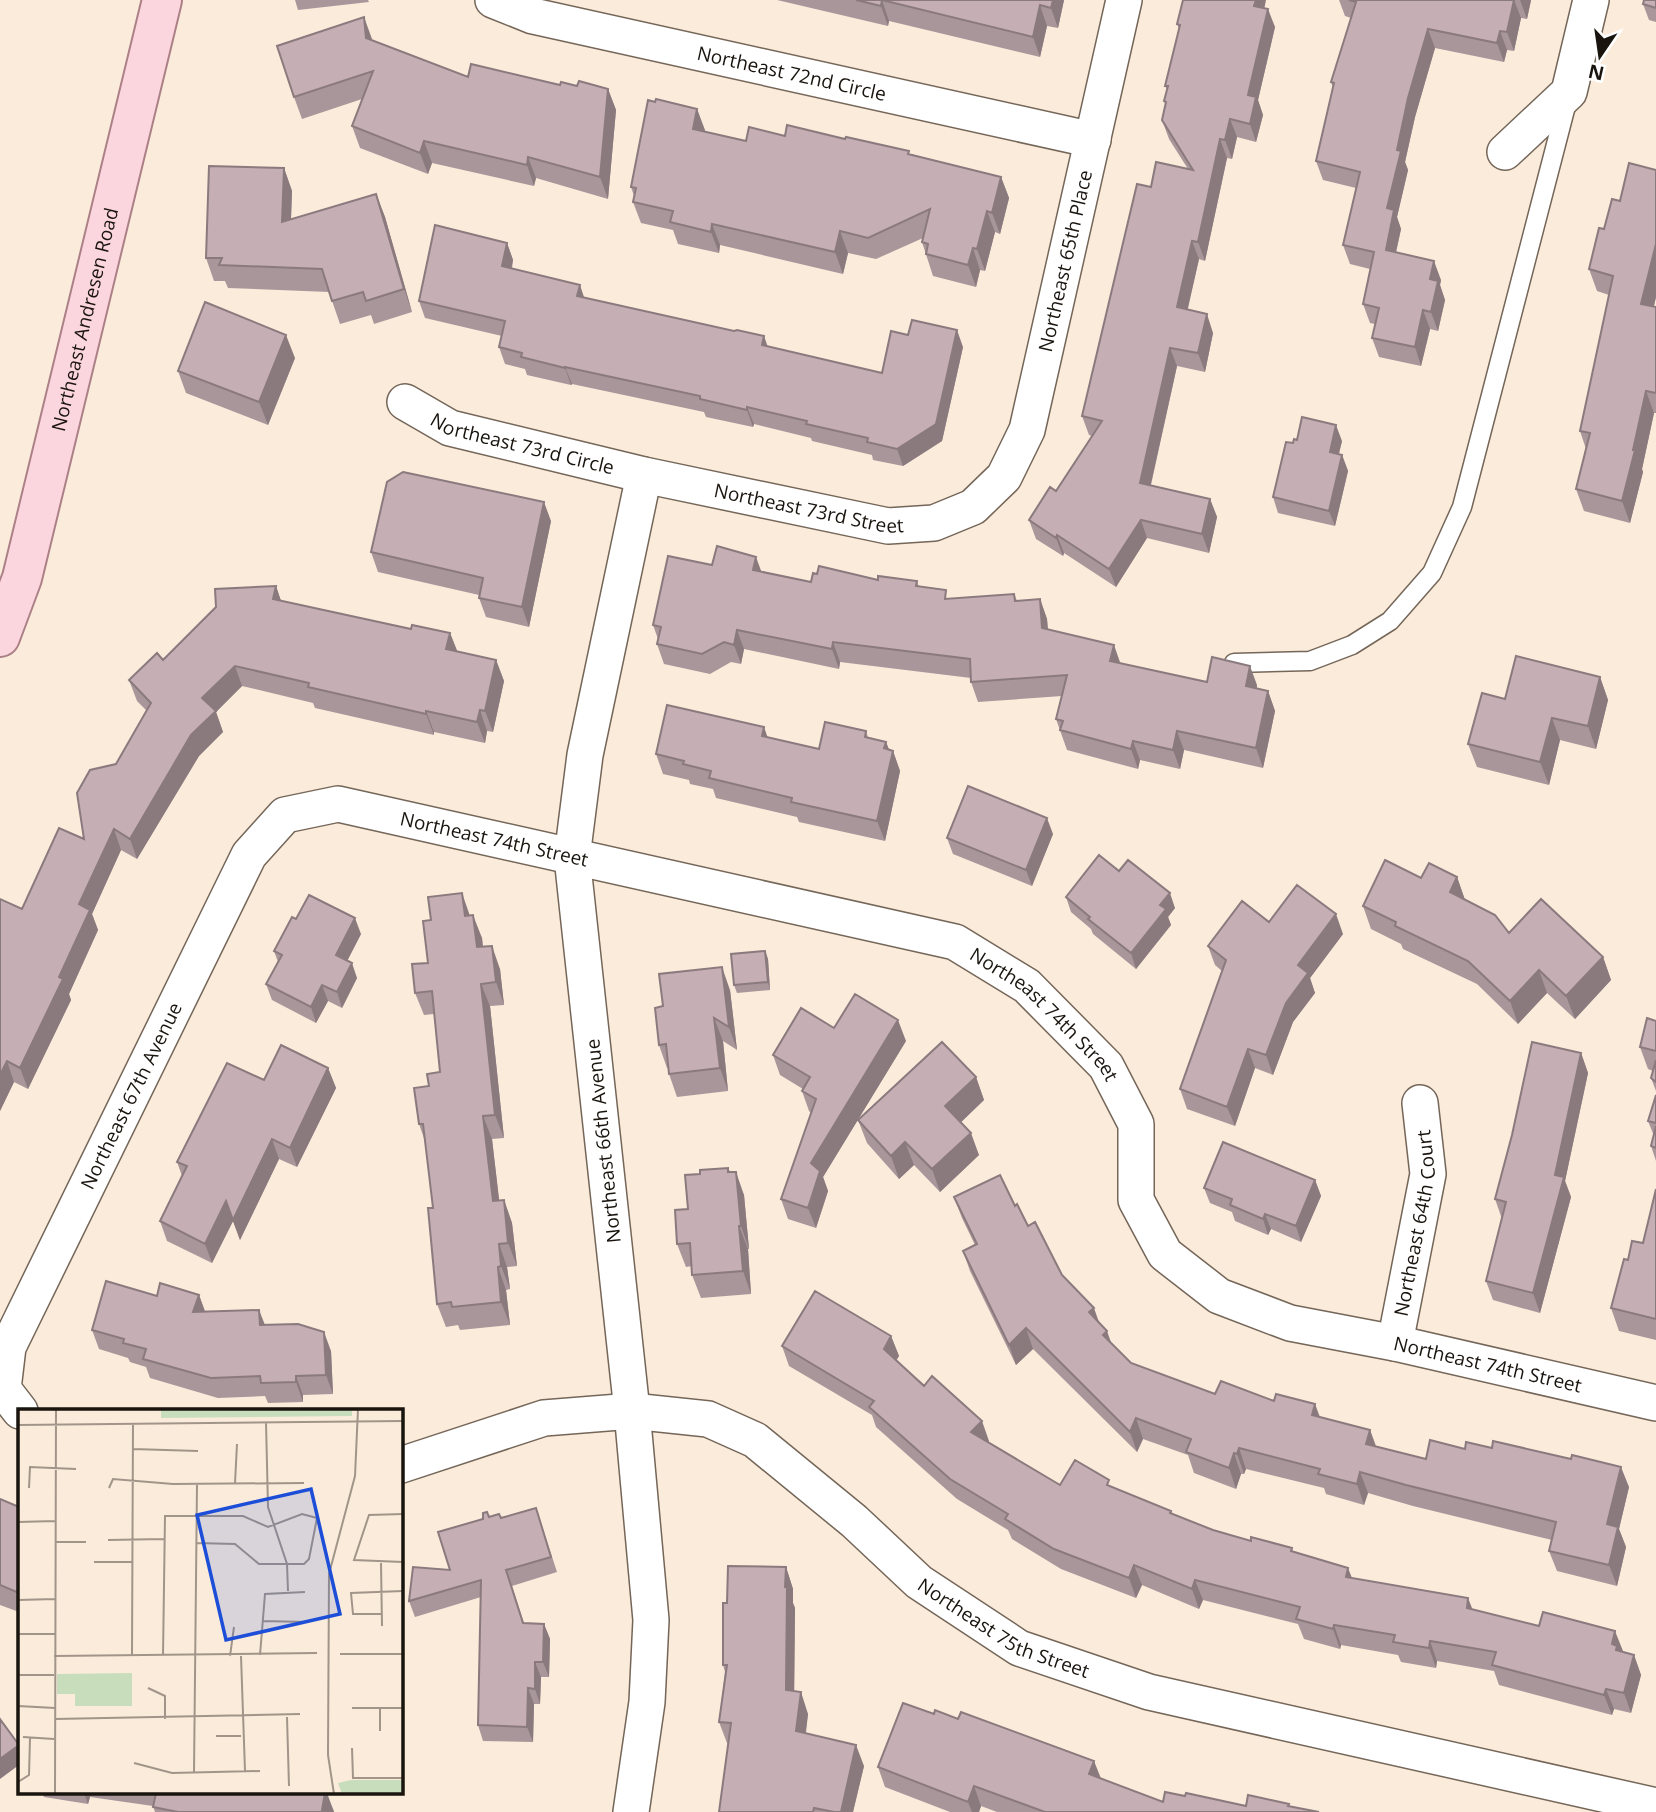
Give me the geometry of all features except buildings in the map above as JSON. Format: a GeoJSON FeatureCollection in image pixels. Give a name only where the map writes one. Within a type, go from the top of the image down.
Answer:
{"type":"FeatureCollection","features":[{"type":"Feature","properties":{"kind":"main road","name":"Northeast Andresen Road"},"geometry":{"type":"LineString","coordinates":[[0,637],[22,578],[162,0]]}},
{"type":"Feature","properties":{"kind":"street","name":"Northeast 72nd Circle"},"geometry":{"type":"LineString","coordinates":[[493,0],[533,16],[1093,140]]}},
{"type":"Feature","properties":{"kind":"street","name":"Northeast 65th Place"},"geometry":{"type":"LineString","coordinates":[[973,508],[1004,477],[1027,430],[1124,0]]}},
{"type":"Feature","properties":{"kind":"street"},"geometry":{"type":"LineString","coordinates":[[1505,152],[1569,92],[1591,0]]}},
{"type":"Feature","properties":{"kind":"street","name":"Northeast 73rd Circle"},"geometry":{"type":"LineString","coordinates":[[405,402],[450,428],[644,475]]}},
{"type":"Feature","properties":{"kind":"street","name":"Northeast 73rd Street"},"geometry":{"type":"LineString","coordinates":[[644,475],[888,526],[934,523],[973,508]]}},
{"type":"Feature","properties":{"kind":"street","name":"Northeast 66th Avenue"},"geometry":{"type":"LineString","coordinates":[[631,1812],[648,1702],[651,1620],[632,1411],[572,857],[585,755],[644,475]]}},
{"type":"Feature","properties":{"kind":"street","name":"Northeast 74th Street"},"geometry":{"type":"LineString","coordinates":[[285,815],[338,804],[955,942],[1027,986],[1106,1066],[1136,1124],[1136,1200],[1165,1254],[1219,1296],[1290,1323],[1395,1343],[1656,1403]]}},
{"type":"Feature","properties":{"kind":"street","name":"Northeast 67th Avenue"},"geometry":{"type":"LineString","coordinates":[[11,1400],[8,1347],[249,855],[285,815]]}},
{"type":"Feature","properties":{"kind":"street","name":"Northeast 64th Court"},"geometry":{"type":"LineString","coordinates":[[1395,1343],[1428,1174],[1420,1103]]}},
{"type":"Feature","properties":{"kind":"street","name":"Northeast 75th Street"},"geometry":{"type":"LineString","coordinates":[[402,1465],[544,1418],[632,1411],[708,1419],[755,1440],[855,1521],[919,1582],[1019,1648],[1149,1692],[1656,1807]]}},
{"type":"Feature","properties":{"kind":"lane"},"geometry":{"type":"LineString","coordinates":[[1234,663],[1310,661],[1352,645],[1390,621],[1432,573],[1462,507],[1569,92]]}}]}
